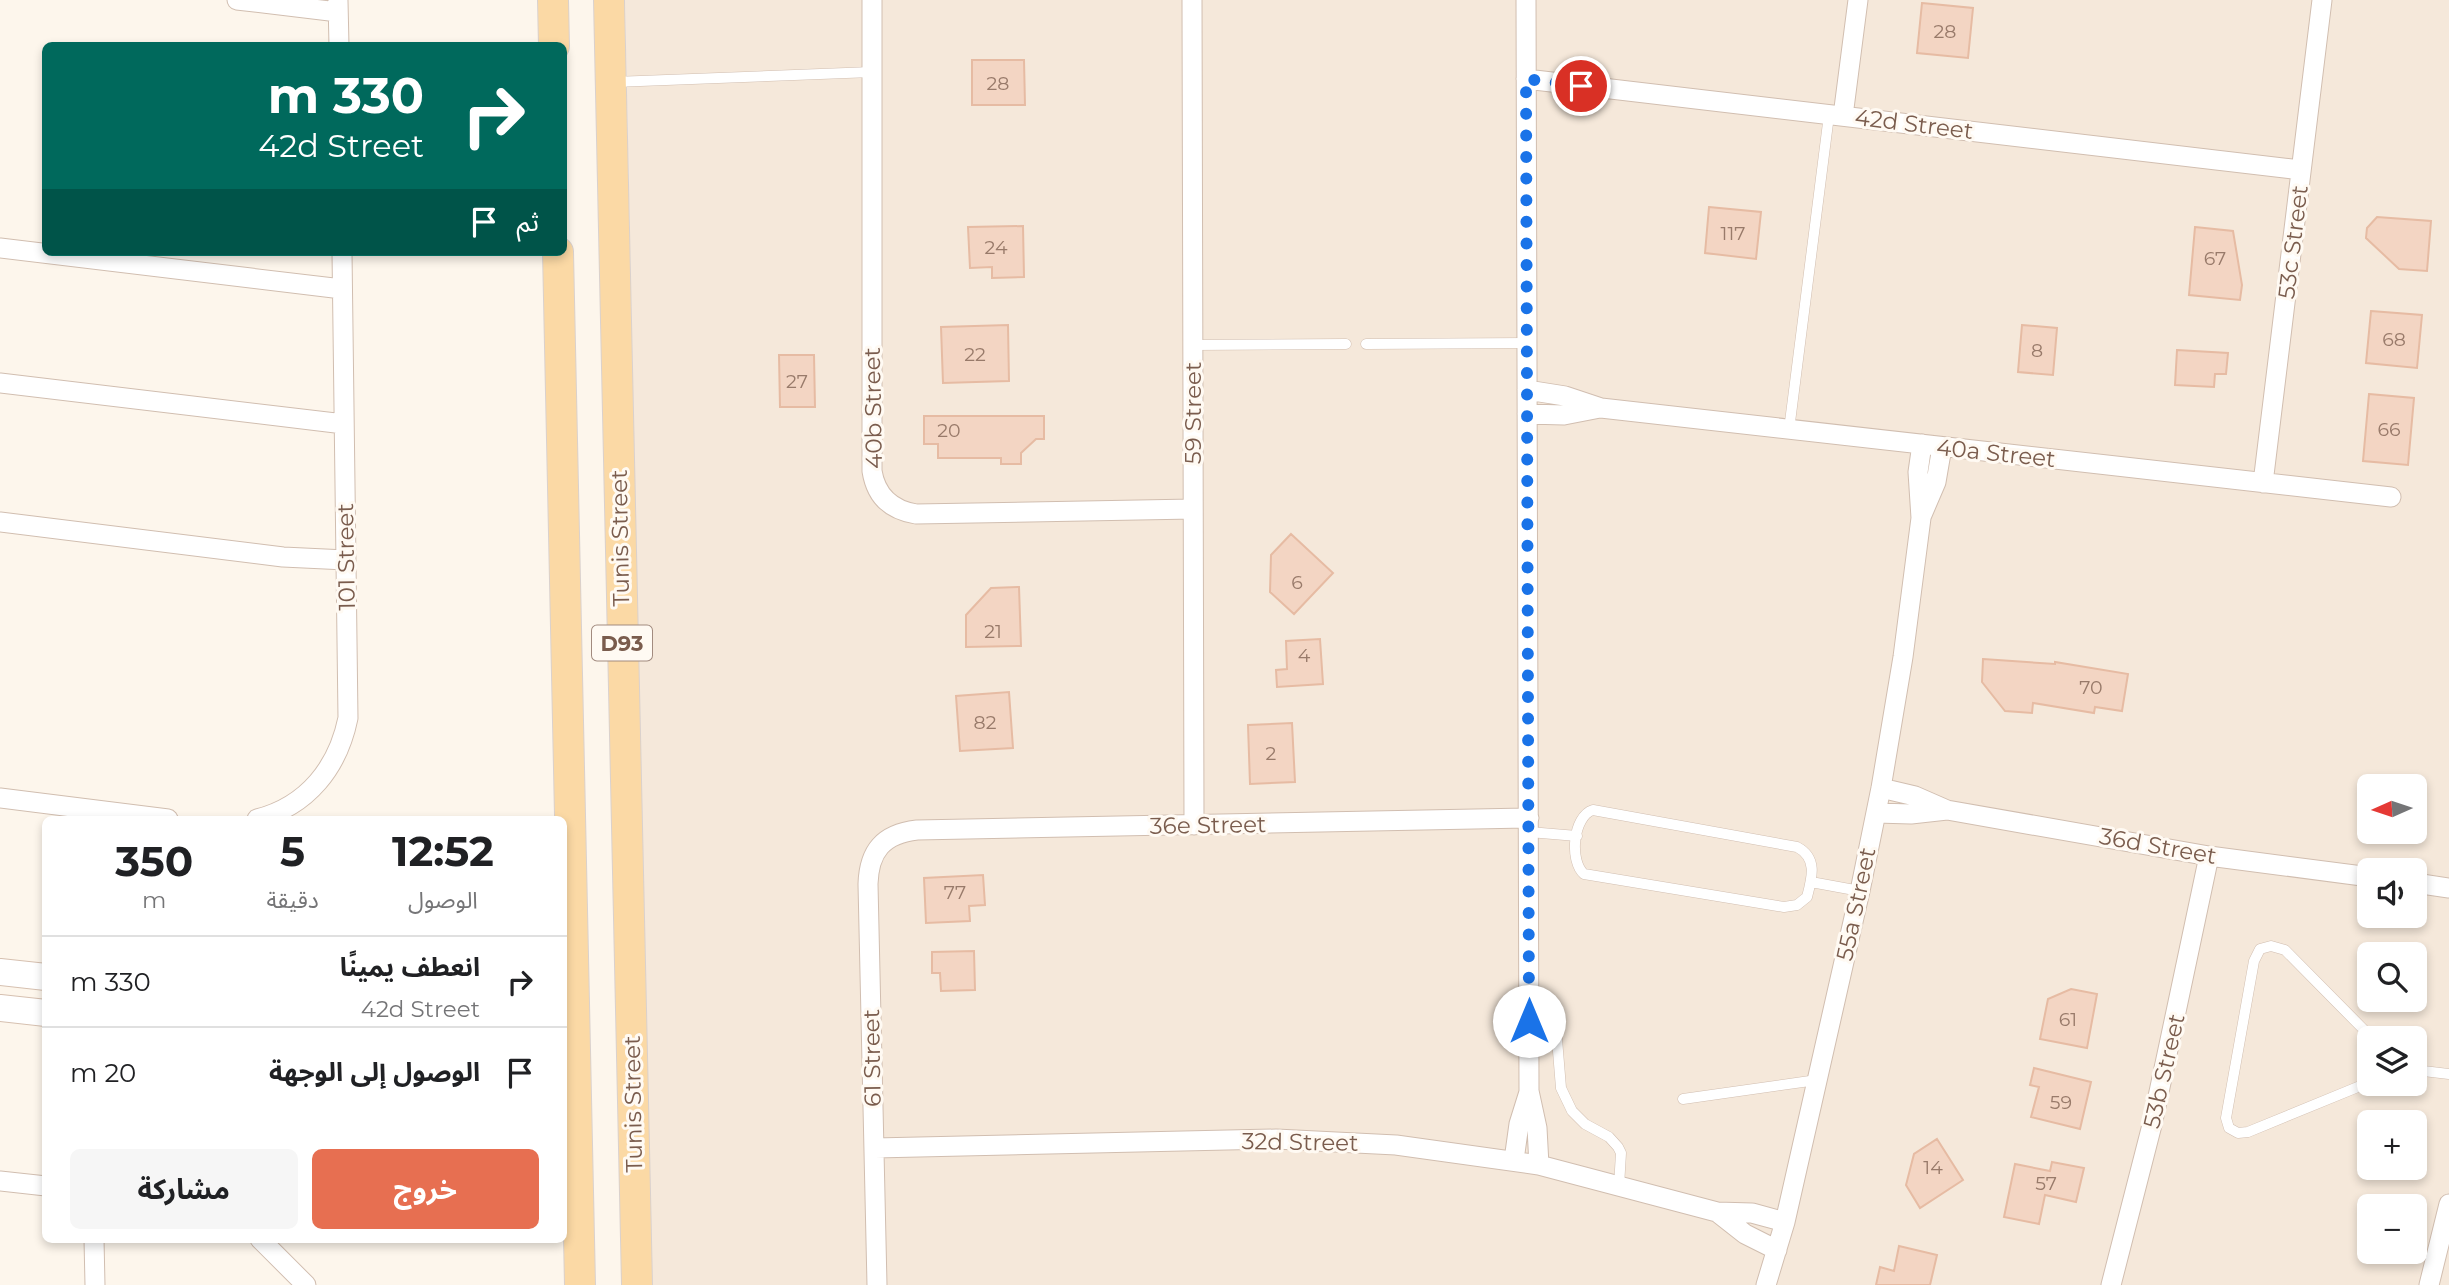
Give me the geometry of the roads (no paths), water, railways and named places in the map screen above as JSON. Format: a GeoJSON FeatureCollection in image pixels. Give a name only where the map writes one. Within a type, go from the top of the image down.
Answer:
{"type":"FeatureCollection","features":[{"type":"Feature","properties":{"kind":"main road"},"geometry":{"type":"LineString","coordinates":[[553,0],[554,42]]}},
{"type":"Feature","properties":{"kind":"main road","name":"Tunis Street"},"geometry":{"type":"LineString","coordinates":[[609,0],[637,1285]]}},
{"type":"Feature","properties":{"kind":"main road","name":"D93"},"geometry":{"type":"LineString","coordinates":[[558,256],[566,816]]}},
{"type":"Feature","properties":{"kind":"main road","name":"D93"},"geometry":{"type":"LineString","coordinates":[[567,873],[580,1285]]}},
{"type":"Feature","properties":{"kind":"street"},"geometry":{"type":"LineString","coordinates":[[237,0],[338,6],[338,42]]}},
{"type":"Feature","properties":{"kind":"street","name":"40b Street"},"geometry":{"type":"LineString","coordinates":[[872,0],[872,471],[873,481],[882,498],[898,510],[916,514],[1193,509]]}},
{"type":"Feature","properties":{"kind":"street","name":"59 Street"},"geometry":{"type":"LineString","coordinates":[[1192,0],[1194,825]]}},
{"type":"Feature","properties":{"kind":"street"},"geometry":{"type":"LineString","coordinates":[[1526,0],[1529,1091],[1537,1128],[1539,1164]]}},
{"type":"Feature","properties":{"kind":"street"},"geometry":{"type":"LineString","coordinates":[[1836,115],[1858,0]]}},
{"type":"Feature","properties":{"kind":"street","name":"53c Street"},"geometry":{"type":"LineString","coordinates":[[2263,483],[2322,0]]}},
{"type":"Feature","properties":{"kind":"street","name":"42d Street"},"geometry":{"type":"LineString","coordinates":[[1526,79],[2301,170]]}},
{"type":"Feature","properties":{"kind":"street"},"geometry":{"type":"LineString","coordinates":[[0,248],[42,253]]}},
{"type":"Feature","properties":{"kind":"street"},"geometry":{"type":"LineString","coordinates":[[67,256],[342,289]]}},
{"type":"Feature","properties":{"kind":"street","name":"101 Street"},"geometry":{"type":"LineString","coordinates":[[266,816],[281,811],[310,791],[331,765],[345,735],[348,718],[342,256]]}},
{"type":"Feature","properties":{"kind":"street"},"geometry":{"type":"LineString","coordinates":[[0,383],[344,424]]}},
{"type":"Feature","properties":{"kind":"street","name":"40a Street"},"geometry":{"type":"LineString","coordinates":[[1527,390],[1565,396],[1601,408],[2391,498]]}},
{"type":"Feature","properties":{"kind":"street","name":"40a Street"},"geometry":{"type":"LineString","coordinates":[[1527,414],[1564,415],[1601,408]]}},
{"type":"Feature","properties":{"kind":"street","name":"55a Street"},"geometry":{"type":"LineString","coordinates":[[1766,1285],[1785,1222],[1881,788],[1903,657],[1921,518],[1918,479],[1922,444]]}},
{"type":"Feature","properties":{"kind":"street","name":"55a Street"},"geometry":{"type":"LineString","coordinates":[[1921,518],[1936,482],[1942,447]]}},
{"type":"Feature","properties":{"kind":"street"},"geometry":{"type":"LineString","coordinates":[[0,522],[283,558],[346,560]]}},
{"type":"Feature","properties":{"kind":"street","name":"36d Street"},"geometry":{"type":"LineString","coordinates":[[1881,788],[1915,796],[1947,810],[2209,856],[2357,875]]}},
{"type":"Feature","properties":{"kind":"street"},"geometry":{"type":"LineString","coordinates":[[0,798],[144,816]]}},
{"type":"Feature","properties":{"kind":"street","name":"36d Street"},"geometry":{"type":"LineString","coordinates":[[1876,813],[1911,814],[1947,810]]}},
{"type":"Feature","properties":{"kind":"street","name":"36e Street"},"geometry":{"type":"LineString","coordinates":[[888,837],[916,830],[1194,825],[1529,825]]}},
{"type":"Feature","properties":{"kind":"street","name":"61 Street"},"geometry":{"type":"LineString","coordinates":[[877,1285],[868,884],[870,863],[888,837]]}},
{"type":"Feature","properties":{"kind":"street","name":"53b Street"},"geometry":{"type":"LineString","coordinates":[[2112,1285],[2155,1111],[2209,856]]}},
{"type":"Feature","properties":{"kind":"street"},"geometry":{"type":"LineString","coordinates":[[2427,885],[2449,888]]}},
{"type":"Feature","properties":{"kind":"street"},"geometry":{"type":"LineString","coordinates":[[0,972],[42,977]]}},
{"type":"Feature","properties":{"kind":"street"},"geometry":{"type":"LineString","coordinates":[[0,1008],[42,1013]]}},
{"type":"Feature","properties":{"kind":"street"},"geometry":{"type":"LineString","coordinates":[[1514,1160],[1519,1124],[1529,1091]]}},
{"type":"Feature","properties":{"kind":"street","name":"32d Street"},"geometry":{"type":"LineString","coordinates":[[874,1148],[1276,1139],[1396,1146],[1539,1164],[1717,1212],[1752,1213],[1785,1222]]}},
{"type":"Feature","properties":{"kind":"street"},"geometry":{"type":"LineString","coordinates":[[567,1172],[578,1199]]}},
{"type":"Feature","properties":{"kind":"street"},"geometry":{"type":"LineString","coordinates":[[0,1181],[42,1186]]}},
{"type":"Feature","properties":{"kind":"street"},"geometry":{"type":"LineString","coordinates":[[2429,1285],[2449,1204]]}},
{"type":"Feature","properties":{"kind":"street","name":"32d Street"},"geometry":{"type":"LineString","coordinates":[[1717,1212],[1745,1234],[1777,1250]]}},
{"type":"Feature","properties":{"kind":"street"},"geometry":{"type":"LineString","coordinates":[[94,1243],[95,1285]]}},
{"type":"Feature","properties":{"kind":"street"},"geometry":{"type":"LineString","coordinates":[[264,1243],[306,1285]]}},
{"type":"Feature","properties":{"kind":"lane"},"geometry":{"type":"LineString","coordinates":[[610,82],[872,72]]}},
{"type":"Feature","properties":{"kind":"lane"},"geometry":{"type":"LineString","coordinates":[[1788,430],[1836,115]]}},
{"type":"Feature","properties":{"kind":"lane"},"geometry":{"type":"LineString","coordinates":[[1366,344],[1527,343]]}},
{"type":"Feature","properties":{"kind":"lane"},"geometry":{"type":"LineString","coordinates":[[1192,345],[1346,344]]}},
{"type":"Feature","properties":{"kind":"lane"},"geometry":{"type":"LineString","coordinates":[[1593,810],[1797,847],[1809,856],[1812,863],[1811,882],[1807,897],[1802,902],[1784,907],[1591,877],[1579,870],[1576,863],[1578,822],[1593,810]]}},
{"type":"Feature","properties":{"kind":"lane"},"geometry":{"type":"LineString","coordinates":[[1529,825],[1577,836]]}},
{"type":"Feature","properties":{"kind":"lane"},"geometry":{"type":"LineString","coordinates":[[1811,882],[1860,891]]}},
{"type":"Feature","properties":{"kind":"lane"},"geometry":{"type":"LineString","coordinates":[[2357,1087],[2248,1132],[2238,1133],[2229,1128],[2226,1118],[2254,961],[2260,949],[2271,946],[2285,950],[2360,1026]]}},
{"type":"Feature","properties":{"kind":"lane"},"geometry":{"type":"LineString","coordinates":[[1529,1021],[1549,1030],[1557,1039],[1561,1088],[1572,1111],[1585,1124],[1609,1137],[1619,1147],[1619,1186]]}},
{"type":"Feature","properties":{"kind":"lane"},"geometry":{"type":"LineString","coordinates":[[2427,1071],[2449,1074]]}},
{"type":"Feature","properties":{"kind":"lane"},"geometry":{"type":"LineString","coordinates":[[1683,1099],[1817,1080]]}}]}
